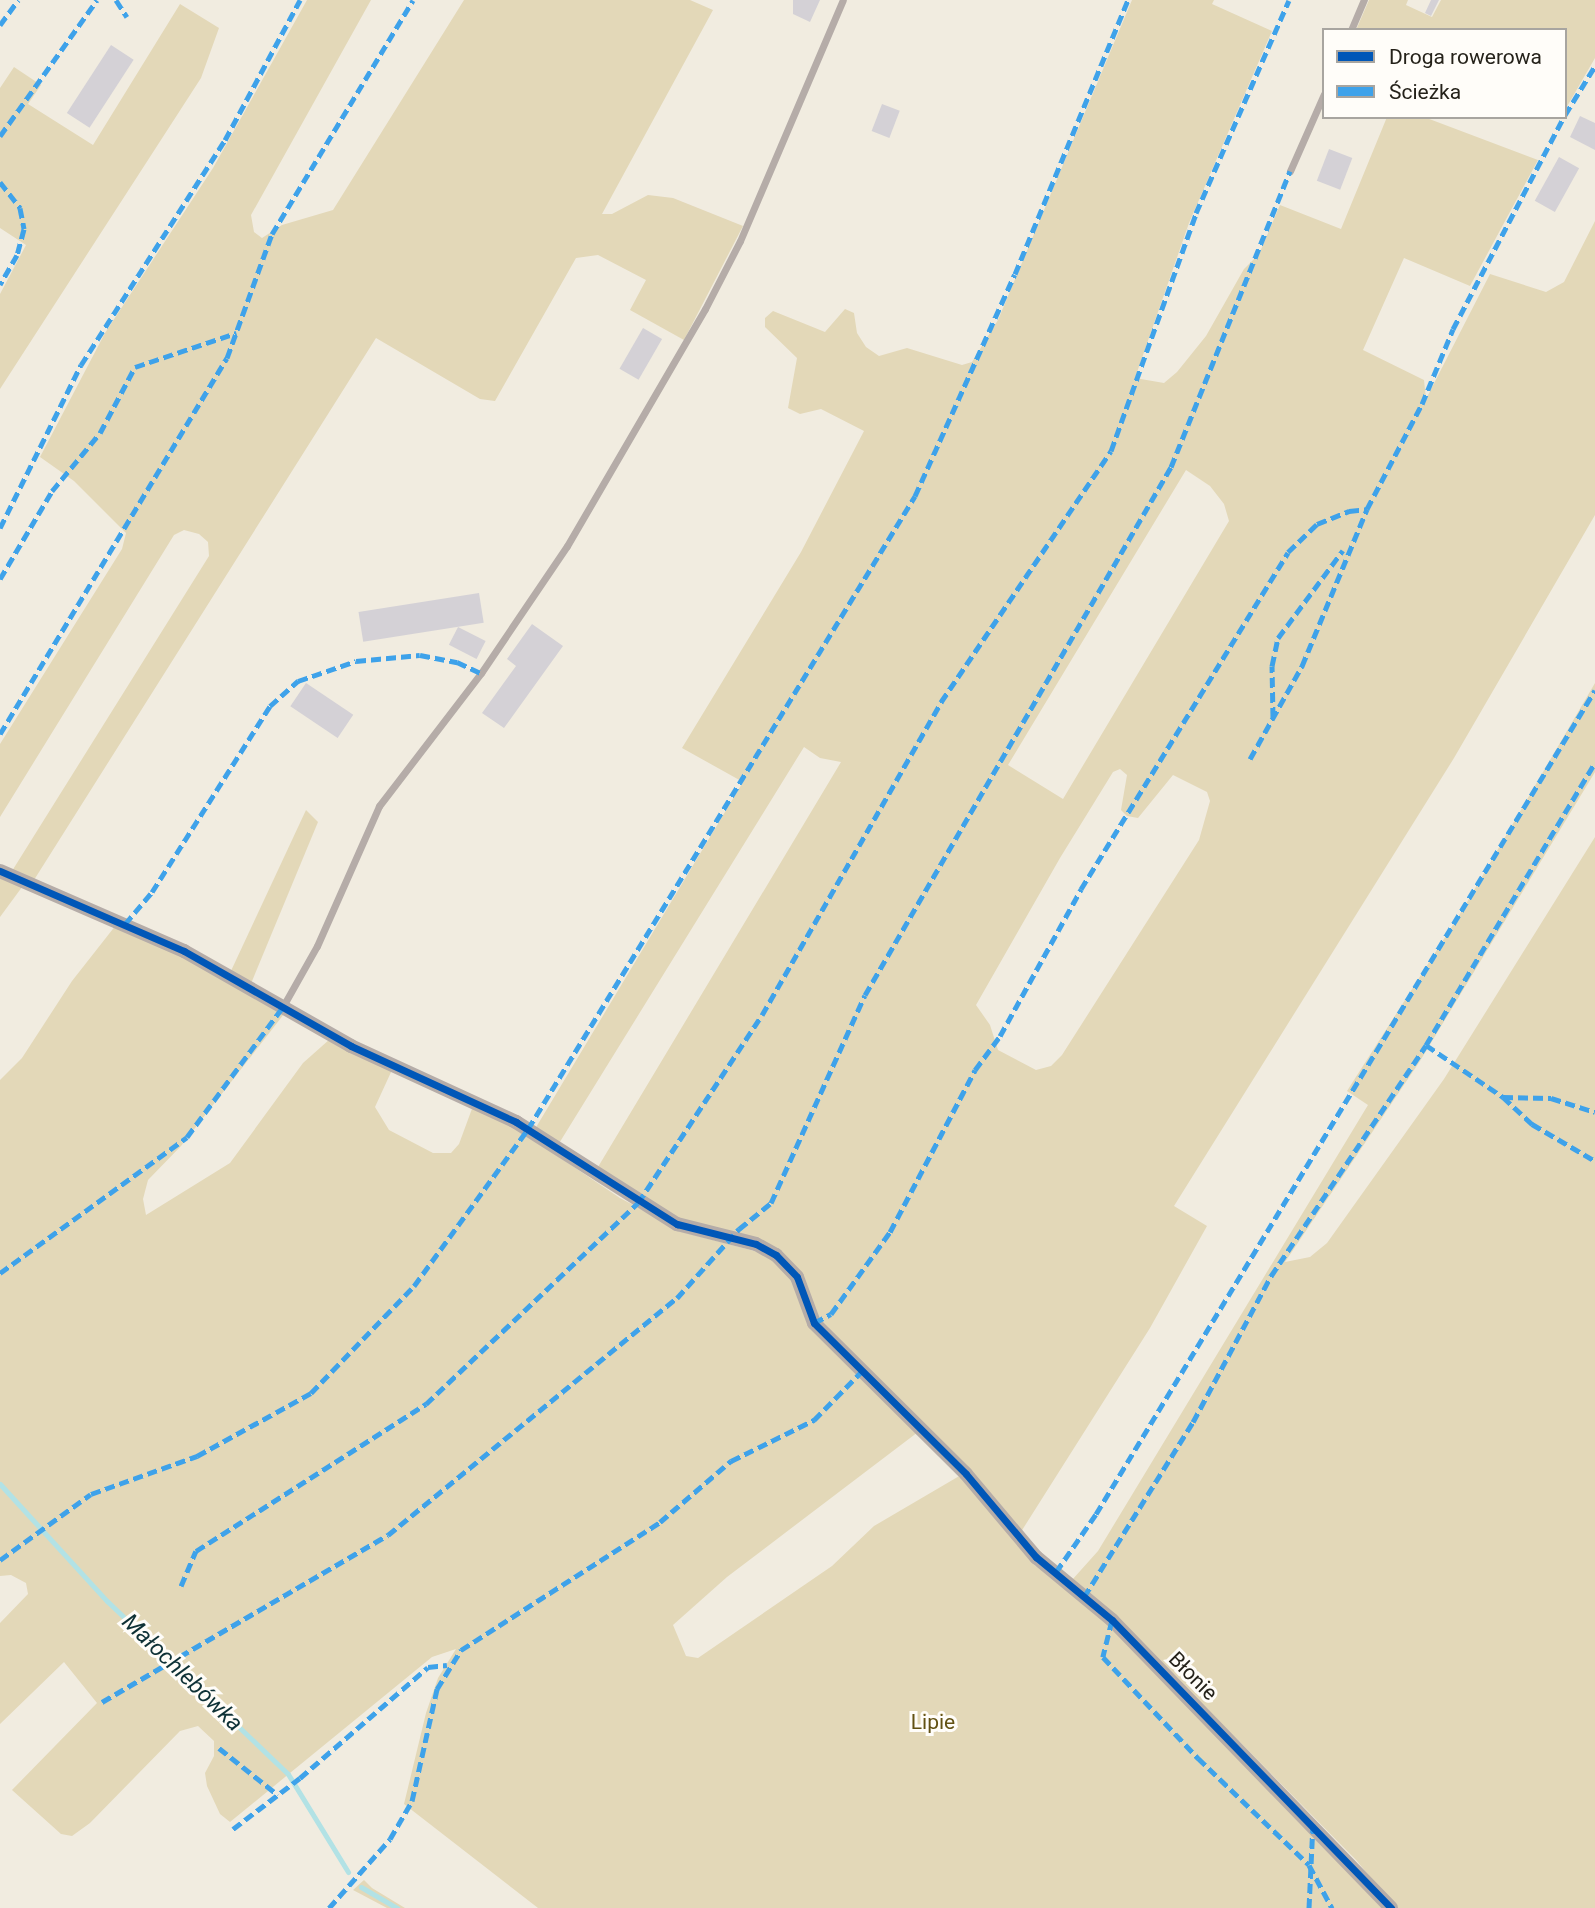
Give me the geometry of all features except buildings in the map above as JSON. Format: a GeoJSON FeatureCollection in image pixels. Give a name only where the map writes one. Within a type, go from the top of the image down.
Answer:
{"type":"FeatureCollection","features":[{"type":"Feature","properties":{"kind":"street","name":"Błonie"},"geometry":{"type":"LineString","coordinates":[[0,871],[184,951],[351,1046],[522,1126],[598,1178],[677,1224],[756,1244],[776,1255],[797,1277],[814,1323],[966,1474],[1036,1557],[1112,1620],[1391,1908]]}},
{"type":"Feature","properties":{"kind":"lane"},"geometry":{"type":"LineString","coordinates":[[282,1008],[317,946],[379,806],[481,673],[562,555],[705,309],[740,241],[843,0]]}},
{"type":"Feature","properties":{"kind":"lane"},"geometry":{"type":"LineString","coordinates":[[1352,28],[1364,0]]}},
{"type":"Feature","properties":{"kind":"lane"},"geometry":{"type":"LineString","coordinates":[[1290,171],[1322,99]]}},
{"type":"Feature","properties":{"kind":"green space"},"geometry":{"type":"Polygon","coordinates":[[[307,0],[371,0],[251,215],[254,232],[262,238],[282,225],[333,210],[464,0],[690,0],[713,10],[602,214],[612,214],[648,195],[673,198],[743,226],[684,340],[630,310],[646,280],[598,255],[576,258],[495,401],[480,399],[376,338],[34,880],[12,871],[209,556],[208,542],[199,534],[184,530],[174,535],[0,817],[0,744],[122,549],[126,533],[74,481],[40,457],[105,333],[213,168],[307,0]]]}},
{"type":"Feature","properties":{"kind":"green space"},"geometry":{"type":"Polygon","coordinates":[[[1132,0],[1214,0],[1212,4],[1272,31],[1189,223],[1135,378],[1164,383],[1177,372],[1206,336],[1244,269],[1259,254],[1280,205],[1341,229],[1386,119],[1429,119],[1538,160],[1470,286],[1404,258],[1363,350],[1424,380],[1426,399],[1490,274],[1546,292],[1564,282],[1595,221],[1595,515],[1454,758],[1174,1206],[1207,1226],[1150,1328],[1019,1535],[820,1324],[785,1257],[683,1221],[595,1172],[841,762],[820,758],[804,747],[558,1145],[535,1129],[743,782],[682,748],[801,552],[864,431],[821,409],[800,414],[788,408],[797,358],[765,327],[765,318],[773,311],[825,332],[845,309],[854,313],[857,333],[866,347],[879,356],[907,348],[962,365],[972,362],[998,320],[1132,0]],[[1186,470],[1008,765],[1063,799],[1229,521],[1224,504],[1210,486],[1186,470]],[[1120,769],[1113,772],[976,1005],[990,1025],[998,1050],[1036,1070],[1051,1066],[1062,1055],[1199,840],[1210,801],[1207,792],[1173,775],[1138,818],[1127,816],[1121,810],[1127,775],[1120,769]]]}},
{"type":"Feature","properties":{"kind":"green space"},"geometry":{"type":"Polygon","coordinates":[[[1369,0],[1408,0],[1406,5],[1432,17],[1441,0],[1595,0],[1595,58],[1567,107],[1567,28],[1357,28],[1369,0]]]}},
{"type":"Feature","properties":{"kind":"green space"},"geometry":{"type":"Polygon","coordinates":[[[180,4],[219,28],[201,78],[0,389],[0,294],[26,245],[0,228],[0,88],[14,67],[41,85],[28,104],[93,145],[180,4]]]}},
{"type":"Feature","properties":{"kind":"green space"},"geometry":{"type":"Polygon","coordinates":[[[1595,683],[1595,772],[1420,1061],[1285,1262],[1310,1257],[1327,1243],[1444,1079],[1595,837],[1595,1908],[1395,1908],[1357,1861],[1237,1739],[1072,1580],[1098,1551],[1368,1105],[1347,1091],[1463,909],[1595,683]]]}},
{"type":"Feature","properties":{"kind":"green space"},"geometry":{"type":"Polygon","coordinates":[[[306,810],[318,822],[250,986],[230,973],[306,810]]]}},
{"type":"Feature","properties":{"kind":"green space"},"geometry":{"type":"Polygon","coordinates":[[[0,875],[25,883],[0,917],[0,875]]]}},
{"type":"Feature","properties":{"kind":"green space","name":"Lipie"},"geometry":{"type":"Polygon","coordinates":[[[116,925],[210,970],[284,1014],[181,1146],[148,1180],[143,1199],[146,1215],[230,1163],[303,1063],[330,1039],[392,1070],[375,1107],[389,1130],[433,1153],[451,1153],[459,1144],[473,1106],[504,1120],[620,1198],[686,1233],[766,1254],[789,1274],[810,1325],[918,1432],[727,1577],[673,1625],[686,1656],[698,1658],[832,1566],[874,1526],[961,1475],[1032,1556],[1035,1566],[1047,1568],[1115,1627],[1387,1908],[538,1908],[404,1804],[426,1713],[438,1678],[456,1649],[432,1657],[230,1822],[220,1814],[207,1786],[205,1773],[214,1756],[214,1741],[198,1726],[180,1731],[90,1823],[72,1836],[61,1834],[12,1790],[97,1703],[64,1662],[0,1724],[0,1623],[28,1594],[26,1583],[11,1575],[0,1576],[0,1080],[22,1058],[72,981],[116,925]]]}},
{"type":"Feature","properties":{"kind":"green space"},"geometry":{"type":"Polygon","coordinates":[[[364,1880],[405,1908],[387,1908],[353,1890],[364,1880]]]}},
{"type":"Feature","properties":{"kind":"waterway","name":"Małochlebówka"},"geometry":{"type":"LineString","coordinates":[[0,1484],[107,1601],[288,1774],[348,1872]]}},
{"type":"Feature","properties":{"kind":"waterway","name":"Małochlebówka"},"geometry":{"type":"LineString","coordinates":[[361,1887],[397,1908]]}},
{"type":"Feature","properties":{"kind":"marked path"},"geometry":{"type":"LineString","coordinates":[[0,25],[18,0]]}},
{"type":"Feature","properties":{"kind":"marked path"},"geometry":{"type":"LineString","coordinates":[[0,136],[97,0]]}},
{"type":"Feature","properties":{"kind":"marked path"},"geometry":{"type":"LineString","coordinates":[[116,0],[127,17]]}},
{"type":"Feature","properties":{"kind":"marked path"},"geometry":{"type":"LineString","coordinates":[[0,528],[81,365],[225,140],[300,0]]}},
{"type":"Feature","properties":{"kind":"marked path"},"geometry":{"type":"LineString","coordinates":[[0,734],[227,358],[272,234],[413,0]]}},
{"type":"Feature","properties":{"kind":"marked path"},"geometry":{"type":"LineString","coordinates":[[0,1560],[91,1494],[197,1456],[311,1393],[414,1286],[528,1129],[915,496],[1015,274],[1128,0]]}},
{"type":"Feature","properties":{"kind":"marked path"},"geometry":{"type":"LineString","coordinates":[[181,1586],[196,1551],[426,1404],[638,1203],[762,1015],[941,702],[1111,451],[1196,213],[1289,0]]}},
{"type":"Feature","properties":{"kind":"marked path"},"geometry":{"type":"LineString","coordinates":[[1567,112],[1595,66]]}},
{"type":"Feature","properties":{"kind":"marked path"},"geometry":{"type":"LineString","coordinates":[[814,1323],[831,1314],[890,1232],[975,1070],[1000,1036],[1081,889],[1288,552],[1317,524],[1349,511],[1367,509],[1422,404],[1453,329],[1563,119]]}},
{"type":"Feature","properties":{"kind":"marked path"},"geometry":{"type":"LineString","coordinates":[[102,1702],[388,1535],[677,1298],[739,1229],[771,1203],[865,995],[1171,467],[1290,171]]}},
{"type":"Feature","properties":{"kind":"marked path"},"geometry":{"type":"LineString","coordinates":[[0,182],[20,208],[24,229],[17,255],[0,285]]}},
{"type":"Feature","properties":{"kind":"marked path"},"geometry":{"type":"LineString","coordinates":[[0,579],[52,491],[100,433],[135,367],[236,333]]}},
{"type":"Feature","properties":{"kind":"marked path"},"geometry":{"type":"LineString","coordinates":[[1250,759],[1302,666],[1367,509]]}},
{"type":"Feature","properties":{"kind":"marked path"},"geometry":{"type":"LineString","coordinates":[[1273,717],[1272,666],[1278,638],[1343,550]]}},
{"type":"Feature","properties":{"kind":"marked path"},"geometry":{"type":"LineString","coordinates":[[125,924],[152,892],[270,706],[298,681],[356,661],[420,655],[457,662],[481,673]]}},
{"type":"Feature","properties":{"kind":"marked path"},"geometry":{"type":"LineString","coordinates":[[1056,1572],[1096,1514],[1595,690]]}},
{"type":"Feature","properties":{"kind":"marked path"},"geometry":{"type":"LineString","coordinates":[[1084,1597],[1193,1422],[1271,1276],[1426,1045],[1595,763]]}},
{"type":"Feature","properties":{"kind":"marked path"},"geometry":{"type":"LineString","coordinates":[[0,1273],[187,1137],[282,1008]]}},
{"type":"Feature","properties":{"kind":"marked path"},"geometry":{"type":"LineString","coordinates":[[1426,1045],[1503,1097],[1551,1098],[1595,1112]]}},
{"type":"Feature","properties":{"kind":"marked path"},"geometry":{"type":"LineString","coordinates":[[1503,1097],[1532,1124],[1595,1161]]}},
{"type":"Feature","properties":{"kind":"marked path"},"geometry":{"type":"LineString","coordinates":[[329,1908],[390,1839],[412,1801],[437,1689],[461,1650],[660,1522],[731,1461],[814,1420],[861,1372]]}},
{"type":"Feature","properties":{"kind":"marked path"},"geometry":{"type":"LineString","coordinates":[[1112,1620],[1103,1657],[1198,1758],[1309,1865],[1332,1908]]}},
{"type":"Feature","properties":{"kind":"marked path"},"geometry":{"type":"LineString","coordinates":[[233,1829],[300,1778],[428,1667],[447,1665]]}},
{"type":"Feature","properties":{"kind":"marked path"},"geometry":{"type":"LineString","coordinates":[[219,1748],[278,1795]]}},
{"type":"Feature","properties":{"kind":"marked path"},"geometry":{"type":"LineString","coordinates":[[1309,1908],[1313,1824]]}},
{"type":"Feature","properties":{"kind":"cycle path"},"geometry":{"type":"LineString","coordinates":[[0,871],[184,951],[351,1046],[516,1122],[677,1224],[756,1244],[776,1255],[797,1277],[814,1323],[966,1474],[1036,1557],[1112,1620],[1391,1908]]}}]}
